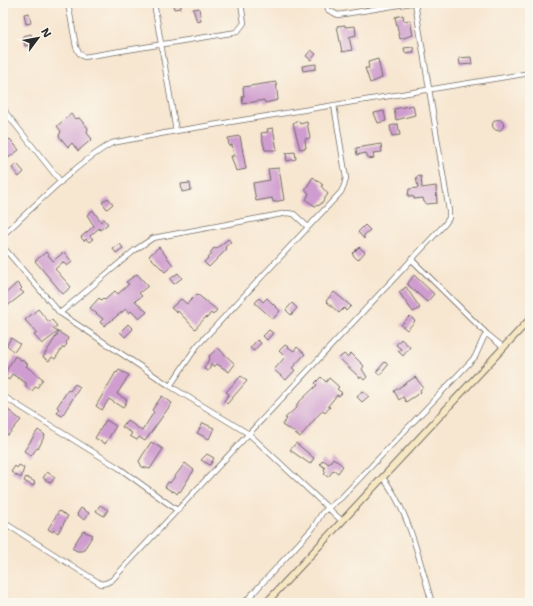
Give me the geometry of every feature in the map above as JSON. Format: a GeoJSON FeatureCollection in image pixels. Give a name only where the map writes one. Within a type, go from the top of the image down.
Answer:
{"type":"FeatureCollection","features":[{"type":"Feature","properties":{"kind":"street"},"geometry":{"type":"LineString","coordinates":[[68,3],[76,47],[79,53],[84,56],[237,32],[244,23],[241,3]]}},
{"type":"Feature","properties":{"kind":"street"},"geometry":{"type":"LineString","coordinates":[[154,3],[176,131]]}},
{"type":"Feature","properties":{"kind":"street"},"geometry":{"type":"LineString","coordinates":[[327,3],[328,10],[338,15],[411,3]]}},
{"type":"Feature","properties":{"kind":"street"},"geometry":{"type":"LineString","coordinates":[[3,522],[100,584],[112,580],[449,218],[415,3]]}},
{"type":"Feature","properties":{"kind":"street"},"geometry":{"type":"LineString","coordinates":[[3,235],[61,182],[103,148],[112,143],[176,131],[530,73]]}},
{"type":"Feature","properties":{"kind":"street"},"geometry":{"type":"LineString","coordinates":[[170,386],[197,346],[308,227],[344,186],[346,178],[334,105]]}},
{"type":"Feature","properties":{"kind":"street"},"geometry":{"type":"LineString","coordinates":[[3,106],[6,113],[61,182]]}},
{"type":"Feature","properties":{"kind":"street"},"geometry":{"type":"LineString","coordinates":[[60,313],[135,250],[153,238],[287,212],[294,214],[308,227]]}},
{"type":"Feature","properties":{"kind":"street"},"geometry":{"type":"LineString","coordinates":[[3,247],[60,313],[170,386],[249,434],[342,521]]}},
{"type":"Feature","properties":{"kind":"street"},"geometry":{"type":"LineString","coordinates":[[411,260],[487,334],[503,347]]}},
{"type":"Feature","properties":{"kind":"street"},"geometry":{"type":"LineString","coordinates":[[266,603],[530,319]]}},
{"type":"Feature","properties":{"kind":"street"},"geometry":{"type":"LineString","coordinates":[[244,603],[313,528],[319,516],[341,498],[475,357],[484,337],[487,334]]}},
{"type":"Feature","properties":{"kind":"street"},"geometry":{"type":"LineString","coordinates":[[3,396],[119,468],[177,510]]}},
{"type":"Feature","properties":{"kind":"street"},"geometry":{"type":"LineString","coordinates":[[383,478],[393,490],[401,506],[432,603]]}},
{"type":"Feature","properties":{"kind":"building"},"geometry":{"type":"Polygon","coordinates":[[[173,3],[181,3],[181,8],[174,9],[173,3]]]}},
{"type":"Feature","properties":{"kind":"building"},"geometry":{"type":"Polygon","coordinates":[[[304,3],[318,3],[319,5],[305,8],[304,3]]]}},
{"type":"Feature","properties":{"kind":"building"},"geometry":{"type":"Polygon","coordinates":[[[199,8],[201,21],[197,22],[193,9],[199,8]]]}},
{"type":"Feature","properties":{"kind":"building"},"geometry":{"type":"Polygon","coordinates":[[[29,13],[31,23],[26,24],[24,14],[29,13]]]}},
{"type":"Feature","properties":{"kind":"building"},"geometry":{"type":"Polygon","coordinates":[[[403,15],[404,21],[410,20],[413,35],[400,39],[395,17],[403,15]]]}},
{"type":"Feature","properties":{"kind":"building"},"geometry":{"type":"Polygon","coordinates":[[[345,25],[345,27],[355,26],[356,35],[349,37],[352,50],[342,52],[337,26],[345,25]]]}},
{"type":"Feature","properties":{"kind":"building"},"geometry":{"type":"Polygon","coordinates":[[[31,34],[33,44],[25,46],[23,36],[31,34]]]}},
{"type":"Feature","properties":{"kind":"building"},"geometry":{"type":"Polygon","coordinates":[[[413,47],[414,52],[405,53],[404,48],[413,47]]]}},
{"type":"Feature","properties":{"kind":"building"},"geometry":{"type":"Polygon","coordinates":[[[311,50],[316,54],[311,60],[306,56],[311,50]]]}},
{"type":"Feature","properties":{"kind":"building"},"geometry":{"type":"Polygon","coordinates":[[[471,57],[472,64],[460,65],[459,58],[471,57]]]}},
{"type":"Feature","properties":{"kind":"building"},"geometry":{"type":"Polygon","coordinates":[[[378,59],[382,78],[370,83],[365,68],[369,68],[368,62],[378,59]]]}},
{"type":"Feature","properties":{"kind":"building"},"geometry":{"type":"Polygon","coordinates":[[[316,64],[316,69],[303,71],[302,66],[316,64]]]}},
{"type":"Feature","properties":{"kind":"building"},"geometry":{"type":"Polygon","coordinates":[[[276,82],[278,100],[265,103],[264,100],[243,104],[243,87],[276,82]]]}},
{"type":"Feature","properties":{"kind":"building"},"geometry":{"type":"Polygon","coordinates":[[[413,105],[415,115],[396,120],[394,109],[413,105]]]}},
{"type":"Feature","properties":{"kind":"building"},"geometry":{"type":"Polygon","coordinates":[[[384,111],[386,121],[378,123],[374,113],[384,111]]]}},
{"type":"Feature","properties":{"kind":"building"},"geometry":{"type":"Polygon","coordinates":[[[71,114],[75,119],[79,118],[88,128],[87,133],[92,139],[78,151],[72,143],[68,147],[59,136],[61,131],[57,126],[71,114]]]}},
{"type":"Feature","properties":{"kind":"building"},"geometry":{"type":"Polygon","coordinates":[[[496,120],[500,120],[502,121],[502,129],[496,130],[493,127],[493,123],[496,120]]]}},
{"type":"Feature","properties":{"kind":"building"},"geometry":{"type":"Polygon","coordinates":[[[299,121],[300,124],[307,122],[310,138],[305,139],[306,148],[300,149],[293,123],[299,121]]]}},
{"type":"Feature","properties":{"kind":"building"},"geometry":{"type":"Polygon","coordinates":[[[398,124],[400,135],[392,136],[390,126],[398,124]]]}},
{"type":"Feature","properties":{"kind":"building"},"geometry":{"type":"Polygon","coordinates":[[[273,128],[277,150],[265,150],[261,133],[268,132],[267,129],[273,128]]]}},
{"type":"Feature","properties":{"kind":"building"},"geometry":{"type":"Polygon","coordinates":[[[240,136],[246,169],[236,171],[231,156],[234,156],[232,145],[229,146],[228,138],[240,136]]]}},
{"type":"Feature","properties":{"kind":"building"},"geometry":{"type":"Polygon","coordinates":[[[10,139],[19,150],[3,162],[3,144],[10,139]]]}},
{"type":"Feature","properties":{"kind":"building"},"geometry":{"type":"Polygon","coordinates":[[[381,144],[382,152],[373,153],[374,158],[369,159],[366,153],[357,155],[356,148],[381,144]]]}},
{"type":"Feature","properties":{"kind":"building"},"geometry":{"type":"Polygon","coordinates":[[[295,152],[296,159],[287,161],[286,153],[295,152]]]}},
{"type":"Feature","properties":{"kind":"building"},"geometry":{"type":"Polygon","coordinates":[[[17,164],[24,172],[19,177],[12,168],[17,164]]]}},
{"type":"Feature","properties":{"kind":"building"},"geometry":{"type":"Polygon","coordinates":[[[279,168],[284,200],[273,202],[272,198],[256,201],[253,183],[270,180],[268,169],[279,168]]]}},
{"type":"Feature","properties":{"kind":"building"},"geometry":{"type":"Polygon","coordinates":[[[421,176],[422,188],[436,186],[437,203],[427,204],[424,202],[423,198],[414,199],[414,197],[408,196],[409,189],[418,188],[416,177],[421,176]]]}},
{"type":"Feature","properties":{"kind":"building"},"geometry":{"type":"Polygon","coordinates":[[[313,177],[323,185],[321,186],[328,194],[320,205],[315,206],[306,200],[309,193],[305,190],[313,177]]]}},
{"type":"Feature","properties":{"kind":"building"},"geometry":{"type":"Polygon","coordinates":[[[190,183],[191,190],[182,192],[181,184],[190,183]]]}},
{"type":"Feature","properties":{"kind":"building"},"geometry":{"type":"Polygon","coordinates":[[[108,198],[113,204],[107,209],[102,202],[108,198]]]}},
{"type":"Feature","properties":{"kind":"building"},"geometry":{"type":"Polygon","coordinates":[[[93,210],[101,222],[104,219],[108,224],[100,230],[99,228],[90,236],[93,239],[89,242],[86,239],[84,241],[81,237],[94,226],[87,215],[93,210]]]}},
{"type":"Feature","properties":{"kind":"building"},"geometry":{"type":"Polygon","coordinates":[[[365,225],[370,230],[364,235],[364,239],[358,232],[365,225]]]}},
{"type":"Feature","properties":{"kind":"building"},"geometry":{"type":"Polygon","coordinates":[[[228,239],[231,242],[225,247],[227,249],[209,267],[204,262],[212,254],[210,253],[214,248],[216,249],[228,239]]]}},
{"type":"Feature","properties":{"kind":"building"},"geometry":{"type":"Polygon","coordinates":[[[120,244],[123,248],[116,253],[113,249],[120,244]]]}},
{"type":"Feature","properties":{"kind":"building"},"geometry":{"type":"Polygon","coordinates":[[[159,247],[173,265],[165,272],[149,256],[159,247]]]}},
{"type":"Feature","properties":{"kind":"building"},"geometry":{"type":"Polygon","coordinates":[[[359,247],[365,252],[358,260],[352,254],[359,247]]]}},
{"type":"Feature","properties":{"kind":"building"},"geometry":{"type":"Polygon","coordinates":[[[46,252],[53,261],[64,252],[72,262],[67,266],[63,262],[55,269],[71,287],[63,294],[35,261],[46,252]]]}},
{"type":"Feature","properties":{"kind":"building"},"geometry":{"type":"Polygon","coordinates":[[[178,273],[182,278],[174,284],[170,279],[178,273]]]}},
{"type":"Feature","properties":{"kind":"building"},"geometry":{"type":"Polygon","coordinates":[[[137,274],[148,286],[139,293],[142,296],[135,301],[147,312],[139,319],[131,311],[129,313],[126,309],[104,326],[100,322],[103,319],[90,308],[99,298],[101,300],[103,298],[105,300],[115,291],[118,294],[129,284],[126,282],[137,274]]]}},
{"type":"Feature","properties":{"kind":"building"},"geometry":{"type":"Polygon","coordinates":[[[414,275],[434,294],[427,302],[408,285],[414,275]]]}},
{"type":"Feature","properties":{"kind":"building"},"geometry":{"type":"Polygon","coordinates":[[[17,283],[22,288],[20,290],[24,293],[6,307],[3,304],[3,296],[17,283]]]}},
{"type":"Feature","properties":{"kind":"building"},"geometry":{"type":"Polygon","coordinates":[[[406,287],[420,308],[413,312],[399,292],[406,287]]]}},
{"type":"Feature","properties":{"kind":"building"},"geometry":{"type":"Polygon","coordinates":[[[334,292],[351,306],[346,311],[344,308],[339,313],[326,301],[334,292]]]}},
{"type":"Feature","properties":{"kind":"building"},"geometry":{"type":"Polygon","coordinates":[[[197,294],[217,310],[213,315],[211,313],[207,318],[206,317],[195,329],[178,311],[177,313],[171,308],[181,299],[187,304],[197,294]]]}},
{"type":"Feature","properties":{"kind":"building"},"geometry":{"type":"Polygon","coordinates":[[[259,298],[263,302],[267,298],[280,311],[273,319],[255,303],[259,298]]]}},
{"type":"Feature","properties":{"kind":"building"},"geometry":{"type":"Polygon","coordinates":[[[292,303],[297,308],[291,315],[286,310],[292,303]]]}},
{"type":"Feature","properties":{"kind":"building"},"geometry":{"type":"Polygon","coordinates":[[[38,309],[49,322],[52,320],[57,326],[53,329],[58,332],[42,344],[34,335],[37,333],[25,320],[38,309]]]}},
{"type":"Feature","properties":{"kind":"building"},"geometry":{"type":"Polygon","coordinates":[[[410,316],[415,321],[407,330],[401,325],[410,316]]]}},
{"type":"Feature","properties":{"kind":"building"},"geometry":{"type":"Polygon","coordinates":[[[128,324],[133,329],[125,337],[120,332],[128,324]]]}},
{"type":"Feature","properties":{"kind":"building"},"geometry":{"type":"Polygon","coordinates":[[[269,330],[273,333],[267,340],[263,336],[269,330]]]}},
{"type":"Feature","properties":{"kind":"building"},"geometry":{"type":"Polygon","coordinates":[[[59,332],[68,338],[67,344],[64,348],[63,347],[55,359],[52,357],[49,361],[43,357],[59,332]]]}},
{"type":"Feature","properties":{"kind":"building"},"geometry":{"type":"Polygon","coordinates":[[[11,338],[20,344],[14,352],[7,345],[11,338]]]}},
{"type":"Feature","properties":{"kind":"building"},"geometry":{"type":"Polygon","coordinates":[[[401,339],[410,347],[403,356],[398,351],[401,349],[396,345],[401,339]]]}},
{"type":"Feature","properties":{"kind":"building"},"geometry":{"type":"Polygon","coordinates":[[[257,340],[261,343],[254,351],[250,348],[257,340]]]}},
{"type":"Feature","properties":{"kind":"building"},"geometry":{"type":"Polygon","coordinates":[[[285,345],[294,351],[297,347],[305,354],[292,368],[295,370],[286,380],[274,370],[285,357],[279,351],[285,345]]]}},
{"type":"Feature","properties":{"kind":"building"},"geometry":{"type":"Polygon","coordinates":[[[218,348],[235,364],[229,372],[217,364],[214,367],[212,364],[208,371],[204,369],[210,357],[209,356],[218,348]]]}},
{"type":"Feature","properties":{"kind":"building"},"geometry":{"type":"Polygon","coordinates":[[[351,353],[364,366],[362,369],[367,377],[364,380],[339,358],[344,354],[347,357],[351,353]]]}},
{"type":"Feature","properties":{"kind":"building"},"geometry":{"type":"Polygon","coordinates":[[[15,356],[28,364],[26,366],[43,379],[37,388],[35,387],[32,391],[26,387],[26,383],[12,374],[9,380],[3,376],[15,356]]]}},
{"type":"Feature","properties":{"kind":"building"},"geometry":{"type":"Polygon","coordinates":[[[385,362],[388,365],[380,375],[376,372],[385,362]]]}},
{"type":"Feature","properties":{"kind":"building"},"geometry":{"type":"Polygon","coordinates":[[[119,370],[129,375],[117,394],[127,400],[123,408],[109,399],[102,410],[96,406],[116,372],[117,373],[119,370]]]}},
{"type":"Feature","properties":{"kind":"building"},"geometry":{"type":"Polygon","coordinates":[[[241,376],[247,381],[227,404],[224,401],[229,394],[226,392],[241,376]]]}},
{"type":"Feature","properties":{"kind":"building"},"geometry":{"type":"Polygon","coordinates":[[[321,377],[326,382],[329,378],[339,387],[337,389],[342,393],[339,396],[337,395],[328,406],[330,407],[325,413],[323,411],[320,413],[300,437],[289,428],[288,429],[282,425],[287,419],[285,418],[317,385],[315,383],[321,377]]]}},
{"type":"Feature","properties":{"kind":"building"},"geometry":{"type":"Polygon","coordinates":[[[415,377],[423,387],[420,390],[421,392],[406,402],[403,397],[399,400],[394,391],[415,377]]]}},
{"type":"Feature","properties":{"kind":"building"},"geometry":{"type":"Polygon","coordinates":[[[75,384],[80,387],[62,416],[57,413],[59,409],[57,407],[68,390],[70,391],[75,384]]]}},
{"type":"Feature","properties":{"kind":"building"},"geometry":{"type":"Polygon","coordinates":[[[362,391],[369,396],[362,402],[357,397],[362,391]]]}},
{"type":"Feature","properties":{"kind":"building"},"geometry":{"type":"Polygon","coordinates":[[[162,396],[172,403],[145,441],[139,437],[137,440],[130,436],[132,433],[122,427],[127,420],[142,431],[154,412],[152,410],[162,396]]]}},
{"type":"Feature","properties":{"kind":"building"},"geometry":{"type":"Polygon","coordinates":[[[3,406],[21,420],[8,435],[3,432],[3,427],[7,421],[3,418],[3,406]]]}},
{"type":"Feature","properties":{"kind":"building"},"geometry":{"type":"Polygon","coordinates":[[[106,420],[116,426],[105,444],[95,438],[106,420]]]}},
{"type":"Feature","properties":{"kind":"building"},"geometry":{"type":"Polygon","coordinates":[[[203,423],[214,428],[209,439],[197,433],[203,423]]]}},
{"type":"Feature","properties":{"kind":"building"},"geometry":{"type":"Polygon","coordinates":[[[38,430],[45,435],[38,449],[37,448],[31,456],[24,451],[38,430]]]}},
{"type":"Feature","properties":{"kind":"building"},"geometry":{"type":"Polygon","coordinates":[[[151,442],[163,449],[150,469],[142,467],[139,461],[151,442]]]}},
{"type":"Feature","properties":{"kind":"building"},"geometry":{"type":"Polygon","coordinates":[[[296,443],[314,458],[310,464],[290,450],[296,443]]]}},
{"type":"Feature","properties":{"kind":"building"},"geometry":{"type":"Polygon","coordinates":[[[207,454],[214,458],[210,465],[201,460],[207,454]]]}},
{"type":"Feature","properties":{"kind":"building"},"geometry":{"type":"Polygon","coordinates":[[[333,458],[343,466],[338,473],[334,470],[328,477],[324,474],[326,472],[324,470],[325,468],[320,464],[323,460],[329,464],[333,458]]]}},
{"type":"Feature","properties":{"kind":"building"},"geometry":{"type":"Polygon","coordinates":[[[185,463],[194,470],[180,492],[179,491],[177,494],[165,487],[168,482],[170,483],[185,463]]]}},
{"type":"Feature","properties":{"kind":"building"},"geometry":{"type":"Polygon","coordinates":[[[19,465],[24,468],[21,478],[11,472],[15,466],[17,468],[19,465]]]}},
{"type":"Feature","properties":{"kind":"building"},"geometry":{"type":"Polygon","coordinates":[[[47,472],[55,477],[51,483],[43,478],[47,472]]]}},
{"type":"Feature","properties":{"kind":"building"},"geometry":{"type":"Polygon","coordinates":[[[26,477],[35,482],[33,486],[24,481],[26,477]]]}},
{"type":"Feature","properties":{"kind":"building"},"geometry":{"type":"Polygon","coordinates":[[[100,505],[108,510],[104,516],[96,511],[100,505]]]}},
{"type":"Feature","properties":{"kind":"building"},"geometry":{"type":"Polygon","coordinates":[[[81,508],[89,513],[84,520],[77,514],[81,508]]]}},
{"type":"Feature","properties":{"kind":"building"},"geometry":{"type":"Polygon","coordinates":[[[59,511],[68,516],[58,533],[54,530],[53,532],[48,529],[59,511]]]}},
{"type":"Feature","properties":{"kind":"building"},"geometry":{"type":"Polygon","coordinates":[[[83,531],[93,535],[83,551],[77,551],[72,548],[83,531]]]}}]}
